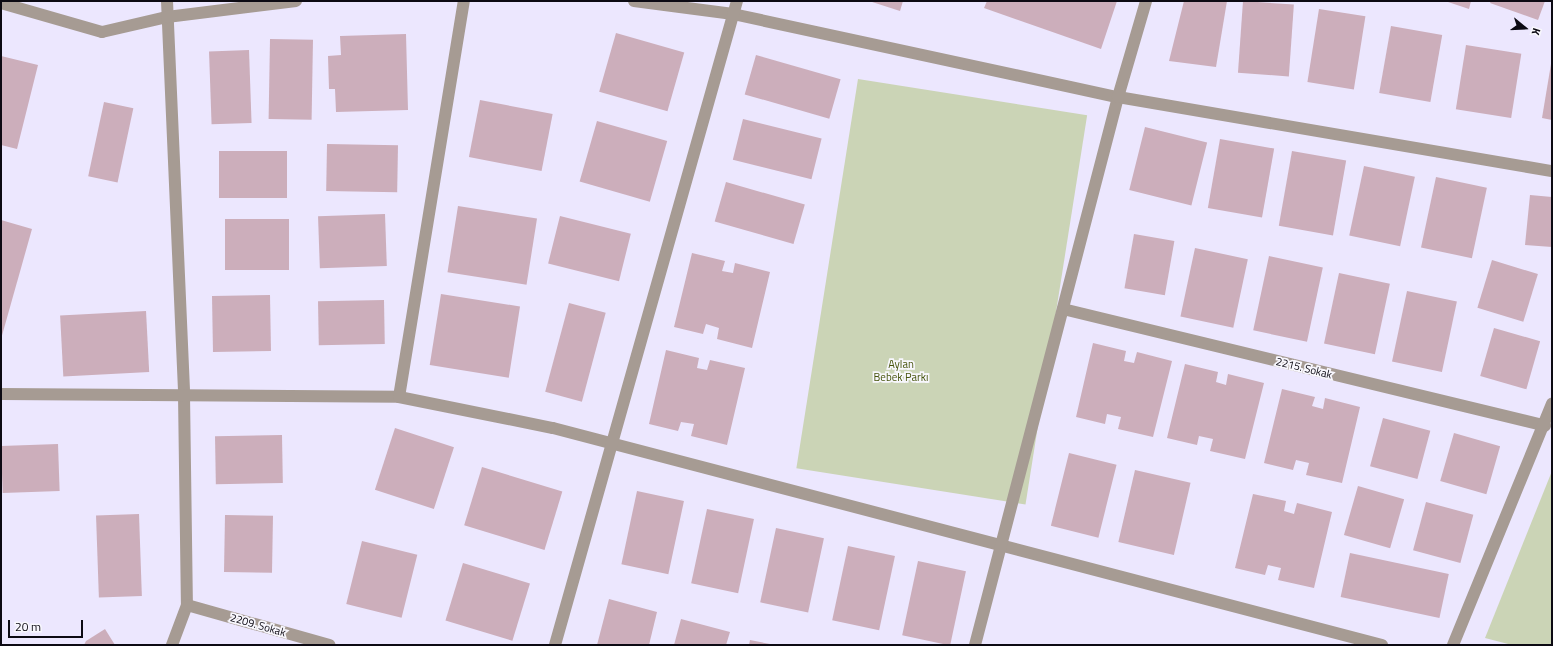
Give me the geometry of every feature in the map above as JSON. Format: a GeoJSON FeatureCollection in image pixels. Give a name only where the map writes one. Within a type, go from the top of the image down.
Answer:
{"type":"FeatureCollection","features":[{"type":"Feature","properties":{"kind":"street"},"geometry":{"type":"LineString","coordinates":[[167,1],[184,395],[186,605],[172,645]]}},
{"type":"Feature","properties":{"kind":"street"},"geometry":{"type":"LineString","coordinates":[[1,3],[102,32],[167,17],[296,1]]}},
{"type":"Feature","properties":{"kind":"street"},"geometry":{"type":"LineString","coordinates":[[399,397],[464,1]]}},
{"type":"Feature","properties":{"kind":"street"},"geometry":{"type":"LineString","coordinates":[[634,1],[733,14],[1118,97],[1552,171]]}},
{"type":"Feature","properties":{"kind":"street"},"geometry":{"type":"LineString","coordinates":[[554,645],[737,1]]}},
{"type":"Feature","properties":{"kind":"street"},"geometry":{"type":"LineString","coordinates":[[975,645],[1118,97],[1146,1]]}},
{"type":"Feature","properties":{"kind":"street","name":"2215. Sokak"},"geometry":{"type":"LineString","coordinates":[[1063,309],[1545,426]]}},
{"type":"Feature","properties":{"kind":"street"},"geometry":{"type":"LineString","coordinates":[[1,394],[399,397],[553,428],[1382,645]]}},
{"type":"Feature","properties":{"kind":"street"},"geometry":{"type":"LineString","coordinates":[[1453,645],[1545,426],[1552,404]]}},
{"type":"Feature","properties":{"kind":"street","name":"2209. Sokak"},"geometry":{"type":"LineString","coordinates":[[186,605],[329,645]]}},
{"type":"Feature","properties":{"kind":"green space","name":"Aylan Bebek Parkı"},"geometry":{"type":"Polygon","coordinates":[[[858,79],[1087,115],[1026,504],[796,468],[858,79]]]}},
{"type":"Feature","properties":{"kind":"green space"},"geometry":{"type":"Polygon","coordinates":[[[1552,471],[1552,645],[1512,645],[1485,638],[1552,471]]]}},
{"type":"Feature","properties":{"kind":"building"},"geometry":{"type":"Polygon","coordinates":[[[869,1],[903,1],[900,11],[869,1]]]}},
{"type":"Feature","properties":{"kind":"building"},"geometry":{"type":"Polygon","coordinates":[[[987,1],[1117,1],[1101,49],[984,8],[987,1]]]}},
{"type":"Feature","properties":{"kind":"building"},"geometry":{"type":"Polygon","coordinates":[[[1184,1],[1227,1],[1216,67],[1169,61],[1184,1]]]}},
{"type":"Feature","properties":{"kind":"building"},"geometry":{"type":"Polygon","coordinates":[[[1243,1],[1294,5],[1289,76],[1238,73],[1243,1]]]}},
{"type":"Feature","properties":{"kind":"building"},"geometry":{"type":"Polygon","coordinates":[[[1445,1],[1471,1],[1469,9],[1445,1]]]}},
{"type":"Feature","properties":{"kind":"building"},"geometry":{"type":"Polygon","coordinates":[[[1491,1],[1545,1],[1538,20],[1490,3],[1491,1]]]}},
{"type":"Feature","properties":{"kind":"building"},"geometry":{"type":"Polygon","coordinates":[[[1319,9],[1365,16],[1354,89],[1307,82],[1319,9]]]}},
{"type":"Feature","properties":{"kind":"building"},"geometry":{"type":"Polygon","coordinates":[[[1391,26],[1442,35],[1430,102],[1379,93],[1391,26]]]}},
{"type":"Feature","properties":{"kind":"building"},"geometry":{"type":"Polygon","coordinates":[[[616,33],[684,53],[667,111],[599,92],[616,33]]]}},
{"type":"Feature","properties":{"kind":"building"},"geometry":{"type":"Polygon","coordinates":[[[406,34],[408,110],[336,112],[335,89],[329,89],[328,56],[341,55],[340,36],[406,34]]]}},
{"type":"Feature","properties":{"kind":"building"},"geometry":{"type":"Polygon","coordinates":[[[270,39],[313,40],[312,120],[269,119],[270,39]]]}},
{"type":"Feature","properties":{"kind":"building"},"geometry":{"type":"Polygon","coordinates":[[[1466,45],[1521,54],[1511,118],[1456,109],[1466,45]]]}},
{"type":"Feature","properties":{"kind":"building"},"geometry":{"type":"Polygon","coordinates":[[[249,50],[252,123],[212,124],[209,51],[249,50]]]}},
{"type":"Feature","properties":{"kind":"building"},"geometry":{"type":"Polygon","coordinates":[[[756,55],[841,79],[829,119],[745,94],[756,55]]]}},
{"type":"Feature","properties":{"kind":"building"},"geometry":{"type":"Polygon","coordinates":[[[1,56],[38,65],[17,149],[1,145],[1,56]]]}},
{"type":"Feature","properties":{"kind":"building"},"geometry":{"type":"Polygon","coordinates":[[[1551,64],[1552,65],[1552,120],[1542,118],[1551,64]]]}},
{"type":"Feature","properties":{"kind":"building"},"geometry":{"type":"Polygon","coordinates":[[[480,100],[553,114],[542,171],[469,157],[480,100]]]}},
{"type":"Feature","properties":{"kind":"building"},"geometry":{"type":"Polygon","coordinates":[[[104,102],[133,108],[118,183],[88,176],[104,102]]]}},
{"type":"Feature","properties":{"kind":"building"},"geometry":{"type":"Polygon","coordinates":[[[743,119],[822,139],[811,179],[733,160],[743,119]]]}},
{"type":"Feature","properties":{"kind":"building"},"geometry":{"type":"Polygon","coordinates":[[[597,121],[667,141],[650,202],[580,182],[597,121]]]}},
{"type":"Feature","properties":{"kind":"building"},"geometry":{"type":"Polygon","coordinates":[[[1145,127],[1207,142],[1191,206],[1129,190],[1145,127]]]}},
{"type":"Feature","properties":{"kind":"building"},"geometry":{"type":"Polygon","coordinates":[[[1220,139],[1274,149],[1262,217],[1208,208],[1220,139]]]}},
{"type":"Feature","properties":{"kind":"building"},"geometry":{"type":"Polygon","coordinates":[[[327,144],[398,145],[397,192],[326,191],[327,144]]]}},
{"type":"Feature","properties":{"kind":"building"},"geometry":{"type":"Polygon","coordinates":[[[219,151],[287,151],[287,198],[219,198],[219,151]]]}},
{"type":"Feature","properties":{"kind":"building"},"geometry":{"type":"Polygon","coordinates":[[[1292,151],[1346,161],[1333,235],[1279,226],[1292,151]]]}},
{"type":"Feature","properties":{"kind":"building"},"geometry":{"type":"Polygon","coordinates":[[[1364,166],[1415,177],[1400,246],[1349,235],[1364,166]]]}},
{"type":"Feature","properties":{"kind":"building"},"geometry":{"type":"Polygon","coordinates":[[[1436,177],[1487,188],[1472,258],[1421,247],[1436,177]]]}},
{"type":"Feature","properties":{"kind":"building"},"geometry":{"type":"Polygon","coordinates":[[[726,182],[805,205],[794,244],[715,221],[726,182]]]}},
{"type":"Feature","properties":{"kind":"building"},"geometry":{"type":"Polygon","coordinates":[[[1530,195],[1552,197],[1552,247],[1525,245],[1530,195]]]}},
{"type":"Feature","properties":{"kind":"building"},"geometry":{"type":"Polygon","coordinates":[[[458,206],[537,219],[527,285],[448,272],[458,206]]]}},
{"type":"Feature","properties":{"kind":"building"},"geometry":{"type":"Polygon","coordinates":[[[385,214],[387,266],[320,268],[318,216],[385,214]]]}},
{"type":"Feature","properties":{"kind":"building"},"geometry":{"type":"Polygon","coordinates":[[[560,216],[631,234],[619,281],[548,264],[560,216]]]}},
{"type":"Feature","properties":{"kind":"building"},"geometry":{"type":"Polygon","coordinates":[[[225,219],[289,219],[289,270],[225,270],[225,219]]]}},
{"type":"Feature","properties":{"kind":"building"},"geometry":{"type":"Polygon","coordinates":[[[1,220],[32,229],[1,339],[1,220]]]}},
{"type":"Feature","properties":{"kind":"building"},"geometry":{"type":"Polygon","coordinates":[[[1134,234],[1174,241],[1165,295],[1124,288],[1134,234]]]}},
{"type":"Feature","properties":{"kind":"building"},"geometry":{"type":"Polygon","coordinates":[[[1195,248],[1248,259],[1233,328],[1180,316],[1195,248]]]}},
{"type":"Feature","properties":{"kind":"building"},"geometry":{"type":"Polygon","coordinates":[[[692,253],[725,261],[722,271],[733,273],[735,263],[770,272],[752,348],[717,339],[719,328],[706,324],[703,334],[674,327],[692,253]]]}},
{"type":"Feature","properties":{"kind":"building"},"geometry":{"type":"Polygon","coordinates":[[[1269,256],[1323,267],[1307,342],[1253,330],[1269,256]]]}},
{"type":"Feature","properties":{"kind":"building"},"geometry":{"type":"Polygon","coordinates":[[[1492,260],[1538,274],[1523,322],[1477,308],[1492,260]]]}},
{"type":"Feature","properties":{"kind":"building"},"geometry":{"type":"Polygon","coordinates":[[[1339,273],[1390,284],[1375,354],[1324,343],[1339,273]]]}},
{"type":"Feature","properties":{"kind":"building"},"geometry":{"type":"Polygon","coordinates":[[[1407,291],[1457,302],[1442,372],[1392,361],[1407,291]]]}},
{"type":"Feature","properties":{"kind":"building"},"geometry":{"type":"Polygon","coordinates":[[[441,294],[520,307],[509,378],[430,365],[441,294]]]}},
{"type":"Feature","properties":{"kind":"building"},"geometry":{"type":"Polygon","coordinates":[[[270,295],[271,351],[213,352],[212,296],[270,295]]]}},
{"type":"Feature","properties":{"kind":"building"},"geometry":{"type":"Polygon","coordinates":[[[384,300],[385,344],[319,345],[318,301],[384,300]]]}},
{"type":"Feature","properties":{"kind":"building"},"geometry":{"type":"Polygon","coordinates":[[[569,303],[606,313],[582,402],[545,392],[569,303]]]}},
{"type":"Feature","properties":{"kind":"building"},"geometry":{"type":"Polygon","coordinates":[[[146,311],[149,372],[63,376],[60,316],[146,311]]]}},
{"type":"Feature","properties":{"kind":"building"},"geometry":{"type":"Polygon","coordinates":[[[1494,328],[1540,341],[1526,389],[1480,376],[1494,328]]]}},
{"type":"Feature","properties":{"kind":"building"},"geometry":{"type":"Polygon","coordinates":[[[1093,343],[1126,351],[1124,361],[1134,363],[1137,352],[1172,361],[1153,437],[1118,429],[1121,417],[1107,414],[1105,424],[1076,417],[1093,343]]]}},
{"type":"Feature","properties":{"kind":"building"},"geometry":{"type":"Polygon","coordinates":[[[666,350],[699,358],[697,368],[707,370],[710,360],[745,368],[727,445],[691,436],[694,424],[681,422],[678,431],[649,424],[666,350]]]}},
{"type":"Feature","properties":{"kind":"building"},"geometry":{"type":"Polygon","coordinates":[[[1185,364],[1218,372],[1216,382],[1226,385],[1228,374],[1264,383],[1245,459],[1210,451],[1213,439],[1199,436],[1197,445],[1167,438],[1185,364]]]}},
{"type":"Feature","properties":{"kind":"building"},"geometry":{"type":"Polygon","coordinates":[[[1282,389],[1315,397],[1312,406],[1323,409],[1325,398],[1360,407],[1342,483],[1306,475],[1309,463],[1296,460],[1293,470],[1264,463],[1282,389]]]}},
{"type":"Feature","properties":{"kind":"building"},"geometry":{"type":"Polygon","coordinates":[[[1383,418],[1430,431],[1417,479],[1370,466],[1383,418]]]}},
{"type":"Feature","properties":{"kind":"building"},"geometry":{"type":"Polygon","coordinates":[[[395,428],[454,447],[434,509],[375,490],[395,428]]]}},
{"type":"Feature","properties":{"kind":"building"},"geometry":{"type":"Polygon","coordinates":[[[1454,433],[1500,446],[1486,494],[1440,481],[1454,433]]]}},
{"type":"Feature","properties":{"kind":"building"},"geometry":{"type":"Polygon","coordinates":[[[282,435],[283,483],[216,484],[215,436],[282,435]]]}},
{"type":"Feature","properties":{"kind":"building"},"geometry":{"type":"Polygon","coordinates":[[[58,444],[60,491],[3,493],[1,446],[58,444]]]}},
{"type":"Feature","properties":{"kind":"building"},"geometry":{"type":"Polygon","coordinates":[[[1069,453],[1117,465],[1098,538],[1051,526],[1069,453]]]}},
{"type":"Feature","properties":{"kind":"building"},"geometry":{"type":"Polygon","coordinates":[[[482,467],[562,492],[544,550],[464,525],[482,467]]]}},
{"type":"Feature","properties":{"kind":"building"},"geometry":{"type":"Polygon","coordinates":[[[1135,470],[1191,483],[1174,555],[1118,542],[1135,470]]]}},
{"type":"Feature","properties":{"kind":"building"},"geometry":{"type":"Polygon","coordinates":[[[1358,486],[1404,499],[1390,548],[1344,535],[1358,486]]]}},
{"type":"Feature","properties":{"kind":"building"},"geometry":{"type":"Polygon","coordinates":[[[637,491],[684,501],[668,574],[621,564],[637,491]]]}},
{"type":"Feature","properties":{"kind":"building"},"geometry":{"type":"Polygon","coordinates":[[[1253,494],[1286,501],[1284,511],[1294,514],[1297,503],[1332,512],[1314,588],[1278,580],[1281,568],[1268,565],[1265,575],[1235,568],[1253,494]]]}},
{"type":"Feature","properties":{"kind":"building"},"geometry":{"type":"Polygon","coordinates":[[[1426,502],[1473,515],[1460,563],[1413,550],[1426,502]]]}},
{"type":"Feature","properties":{"kind":"building"},"geometry":{"type":"Polygon","coordinates":[[[707,509],[754,519],[738,593],[691,583],[707,509]]]}},
{"type":"Feature","properties":{"kind":"building"},"geometry":{"type":"Polygon","coordinates":[[[139,514],[142,596],[99,597],[96,516],[139,514]]]}},
{"type":"Feature","properties":{"kind":"building"},"geometry":{"type":"Polygon","coordinates":[[[225,515],[273,516],[272,573],[224,572],[225,515]]]}},
{"type":"Feature","properties":{"kind":"building"},"geometry":{"type":"Polygon","coordinates":[[[776,528],[824,538],[808,613],[760,602],[776,528]]]}},
{"type":"Feature","properties":{"kind":"building"},"geometry":{"type":"Polygon","coordinates":[[[362,541],[417,555],[402,618],[346,604],[362,541]]]}},
{"type":"Feature","properties":{"kind":"building"},"geometry":{"type":"Polygon","coordinates":[[[848,546],[895,556],[879,630],[832,620],[848,546]]]}},
{"type":"Feature","properties":{"kind":"building"},"geometry":{"type":"Polygon","coordinates":[[[1350,553],[1449,574],[1439,618],[1341,597],[1350,553]]]}},
{"type":"Feature","properties":{"kind":"building"},"geometry":{"type":"Polygon","coordinates":[[[918,561],[966,571],[950,645],[902,635],[918,561]]]}},
{"type":"Feature","properties":{"kind":"building"},"geometry":{"type":"Polygon","coordinates":[[[463,563],[530,583],[512,641],[445,620],[463,563]]]}},
{"type":"Feature","properties":{"kind":"building"},"geometry":{"type":"Polygon","coordinates":[[[609,599],[657,612],[649,645],[597,645],[609,599]]]}},
{"type":"Feature","properties":{"kind":"building"},"geometry":{"type":"Polygon","coordinates":[[[681,619],[730,632],[726,645],[674,645],[681,619]]]}},
{"type":"Feature","properties":{"kind":"building"},"geometry":{"type":"Polygon","coordinates":[[[105,629],[115,645],[84,645],[86,641],[105,629]]]}},
{"type":"Feature","properties":{"kind":"building"},"geometry":{"type":"Polygon","coordinates":[[[750,640],[770,644],[770,645],[749,645],[750,640]]]}}]}
